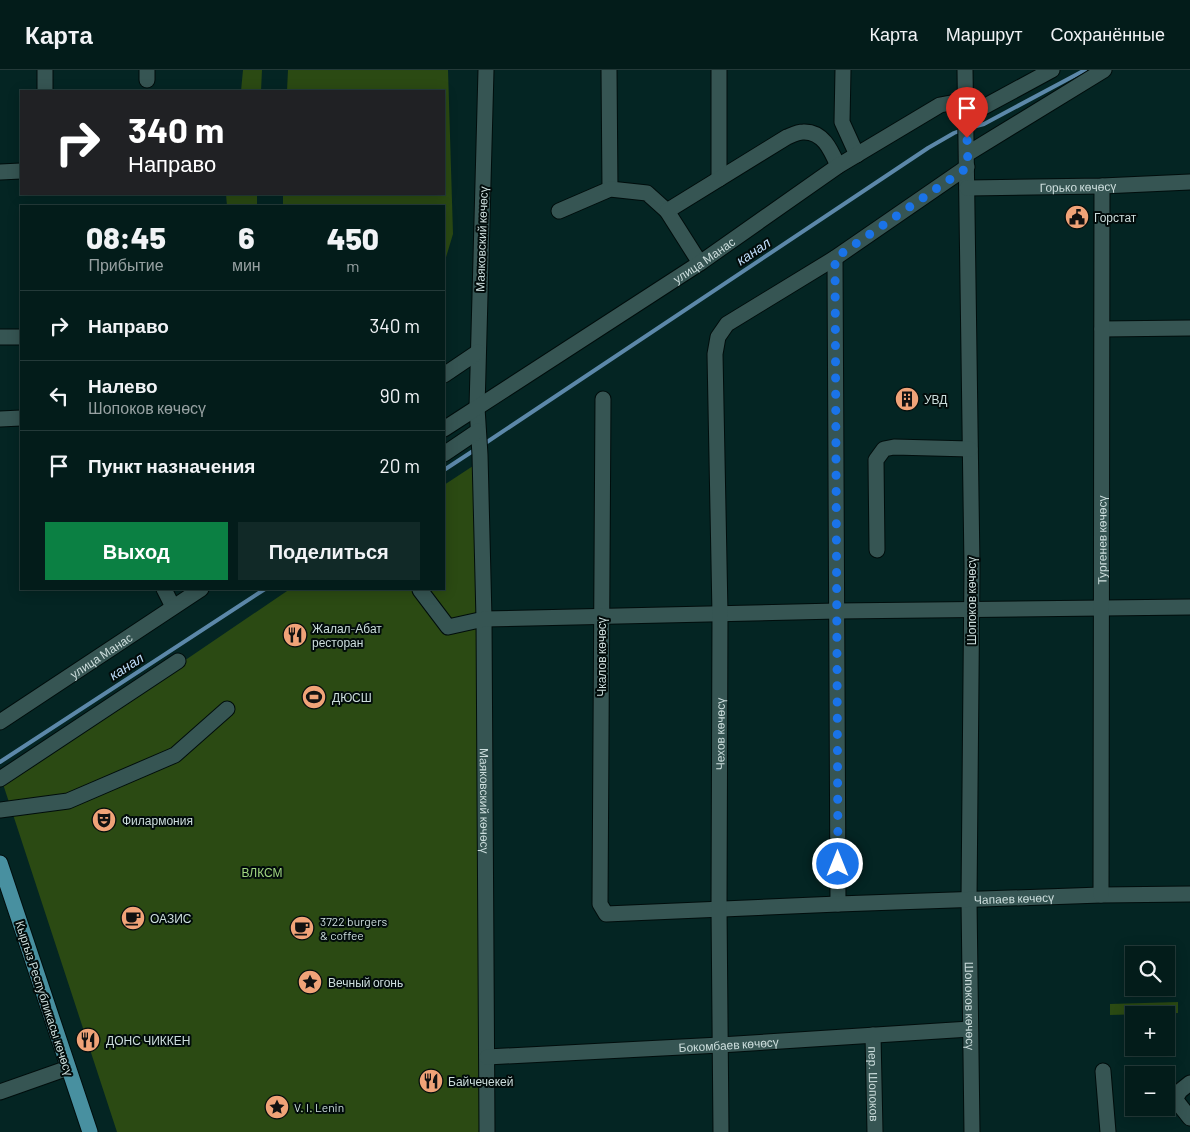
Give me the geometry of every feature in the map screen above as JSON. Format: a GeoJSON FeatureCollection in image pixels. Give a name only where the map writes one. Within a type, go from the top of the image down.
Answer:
{"type":"FeatureCollection","features":[{"type":"Feature","properties":{"kind":"main road","name":"Кыргыз Республикасы көчөсү"},"geometry":{"type":"LineString","coordinates":[[0,863],[90,1132]]}},
{"type":"Feature","properties":{"kind":"street"},"geometry":{"type":"LineString","coordinates":[[45,70],[45,90]]}},
{"type":"Feature","properties":{"kind":"street","name":"Маяковский көчөсү"},"geometry":{"type":"LineString","coordinates":[[486,70],[476,408],[480,455],[484,619],[487,1132]]}},
{"type":"Feature","properties":{"kind":"street"},"geometry":{"type":"LineString","coordinates":[[609,70],[610,189]]}},
{"type":"Feature","properties":{"kind":"street"},"geometry":{"type":"LineString","coordinates":[[719,179],[720,70]]}},
{"type":"Feature","properties":{"kind":"street"},"geometry":{"type":"LineString","coordinates":[[843,70],[842,122],[857,155]]}},
{"type":"Feature","properties":{"kind":"street","name":"Шопоков көчөсү"},"geometry":{"type":"LineString","coordinates":[[965,70],[970,448],[969,900],[972,1132]]}},
{"type":"Feature","properties":{"kind":"street","name":"улица Манас"},"geometry":{"type":"LineString","coordinates":[[445,428],[700,262],[838,166],[940,104],[967,111],[1052,70]]}},
{"type":"Feature","properties":{"kind":"street"},"geometry":{"type":"LineString","coordinates":[[838,904],[835,258],[967,161],[1104,70]]}},
{"type":"Feature","properties":{"kind":"street"},"geometry":{"type":"LineString","coordinates":[[667,211],[787,137],[803,132],[820,136],[829,146],[838,166]]}},
{"type":"Feature","properties":{"kind":"street"},"geometry":{"type":"LineString","coordinates":[[0,172],[20,171]]}},
{"type":"Feature","properties":{"kind":"street","name":"Горько көчөсү"},"geometry":{"type":"LineString","coordinates":[[967,188],[1102,186],[1190,182]]}},
{"type":"Feature","properties":{"kind":"street","name":"Тургенев көчөсү"},"geometry":{"type":"LineString","coordinates":[[1101,895],[1102,186]]}},
{"type":"Feature","properties":{"kind":"street"},"geometry":{"type":"LineString","coordinates":[[559,211],[610,189],[647,193],[667,211],[700,262]]}},
{"type":"Feature","properties":{"kind":"street","name":"Чехов көчөсү"},"geometry":{"type":"LineString","coordinates":[[721,1132],[719,908],[720,614],[715,354],[718,337],[727,324],[835,258]]}},
{"type":"Feature","properties":{"kind":"street"},"geometry":{"type":"LineString","coordinates":[[1102,329],[1190,328]]}},
{"type":"Feature","properties":{"kind":"street"},"geometry":{"type":"LineString","coordinates":[[0,338],[20,337]]}},
{"type":"Feature","properties":{"kind":"street"},"geometry":{"type":"LineString","coordinates":[[445,374],[478,352]]}},
{"type":"Feature","properties":{"kind":"street","name":"Чкалов көчөсү"},"geometry":{"type":"LineString","coordinates":[[603,399],[600,904],[606,914]]}},
{"type":"Feature","properties":{"kind":"street"},"geometry":{"type":"LineString","coordinates":[[0,419],[20,418]]}},
{"type":"Feature","properties":{"kind":"street"},"geometry":{"type":"LineString","coordinates":[[445,453],[479,432]]}},
{"type":"Feature","properties":{"kind":"street"},"geometry":{"type":"LineString","coordinates":[[877,550],[876,460],[884,449],[894,447],[970,448]]}},
{"type":"Feature","properties":{"kind":"street"},"geometry":{"type":"LineString","coordinates":[[164,590],[173,608]]}},
{"type":"Feature","properties":{"kind":"street","name":"улица Манас"},"geometry":{"type":"LineString","coordinates":[[0,722],[200,590]]}},
{"type":"Feature","properties":{"kind":"street"},"geometry":{"type":"LineString","coordinates":[[420,590],[448,627],[484,619],[837,611],[1190,607]]}},
{"type":"Feature","properties":{"kind":"street"},"geometry":{"type":"LineString","coordinates":[[0,778],[178,661]]}},
{"type":"Feature","properties":{"kind":"street"},"geometry":{"type":"LineString","coordinates":[[0,810],[68,802],[175,755],[227,709]]}},
{"type":"Feature","properties":{"kind":"street","name":"Чапаев көчөсү"},"geometry":{"type":"LineString","coordinates":[[606,914],[719,908],[1101,895],[1190,894]]}},
{"type":"Feature","properties":{"kind":"street","name":"Бокомбаев көчөсү"},"geometry":{"type":"LineString","coordinates":[[488,1056],[720,1045],[970,1028]]}},
{"type":"Feature","properties":{"kind":"street","name":"пер. Шопоков"},"geometry":{"type":"LineString","coordinates":[[873,1035],[875,1132]]}},
{"type":"Feature","properties":{"kind":"street"},"geometry":{"type":"LineString","coordinates":[[0,1092],[68,1068]]}},
{"type":"Feature","properties":{"kind":"street"},"geometry":{"type":"LineString","coordinates":[[1103,1071],[1108,1132]]}},
{"type":"Feature","properties":{"kind":"street"},"geometry":{"type":"LineString","coordinates":[[1186,1113],[1175,1099],[1180,1091],[1190,1083]]}},
{"type":"Feature","properties":{"kind":"green space"},"geometry":{"type":"Polygon","coordinates":[[[243,70],[262,70],[261,90],[241,90],[243,70]]]}},
{"type":"Feature","properties":{"kind":"green space"},"geometry":{"type":"Polygon","coordinates":[[[288,70],[448,70],[453,234],[445,261],[445,205],[283,205],[283,195],[445,195],[445,90],[287,90],[288,70]]]}},
{"type":"Feature","properties":{"kind":"green space"},"geometry":{"type":"Polygon","coordinates":[[[226,195],[257,195],[257,205],[227,205],[226,195]]]}},
{"type":"Feature","properties":{"kind":"green space","name":"ВЛКСМ"},"geometry":{"type":"Polygon","coordinates":[[[476,464],[480,1132],[117,1132],[3,784],[289,590],[445,590],[445,484],[476,464]]]}},
{"type":"Feature","properties":{"kind":"green space"},"geometry":{"type":"Polygon","coordinates":[[[1178,1002],[1178,1013],[1175,1013],[1175,1006],[1125,1006],[1125,1015],[1110,1015],[1110,1004],[1178,1002]]]}},
{"type":"Feature","properties":{"kind":"waterway","name":"канал"},"geometry":{"type":"LineString","coordinates":[[969,128],[984,124],[1085,70]]}},
{"type":"Feature","properties":{"kind":"waterway","name":"канал"},"geometry":{"type":"LineString","coordinates":[[484,444],[928,148],[962,130]]}},
{"type":"Feature","properties":{"kind":"waterway","name":"канал"},"geometry":{"type":"LineString","coordinates":[[445,469],[476,449]]}},
{"type":"Feature","properties":{"kind":"waterway","name":"канал"},"geometry":{"type":"LineString","coordinates":[[0,762],[263,590]]}},
{"type":"Feature","properties":{"kind":"place","name":"Горстат"},"geometry":{"type":"Point","coordinates":[1077,217]}},
{"type":"Feature","properties":{"kind":"place","name":"УВД"},"geometry":{"type":"Point","coordinates":[907,399]}},
{"type":"Feature","properties":{"kind":"place","name":"Жалал-Абат ресторан"},"geometry":{"type":"Point","coordinates":[295,635]}},
{"type":"Feature","properties":{"kind":"place","name":"ДЮСШ"},"geometry":{"type":"Point","coordinates":[314,697]}},
{"type":"Feature","properties":{"kind":"place","name":"Филармония"},"geometry":{"type":"Point","coordinates":[104,820]}},
{"type":"Feature","properties":{"kind":"place","name":"ОАЗИС"},"geometry":{"type":"Point","coordinates":[133,918]}},
{"type":"Feature","properties":{"kind":"place","name":"3722 burgers & coffee"},"geometry":{"type":"Point","coordinates":[302,928]}},
{"type":"Feature","properties":{"kind":"place","name":"Вечный огонь"},"geometry":{"type":"Point","coordinates":[310,982]}},
{"type":"Feature","properties":{"kind":"place","name":"ДОНС ЧИККЕН"},"geometry":{"type":"Point","coordinates":[88,1040]}},
{"type":"Feature","properties":{"kind":"place","name":"Байчечекей"},"geometry":{"type":"Point","coordinates":[431,1081]}},
{"type":"Feature","properties":{"kind":"place","name":"V. I. Lenin"},"geometry":{"type":"Point","coordinates":[277,1107]}},
{"type":"Feature","properties":{"kind":"route"},"geometry":{"type":"LineString","coordinates":[[838,864],[835,258],[968,167],[967,138]]}}]}
